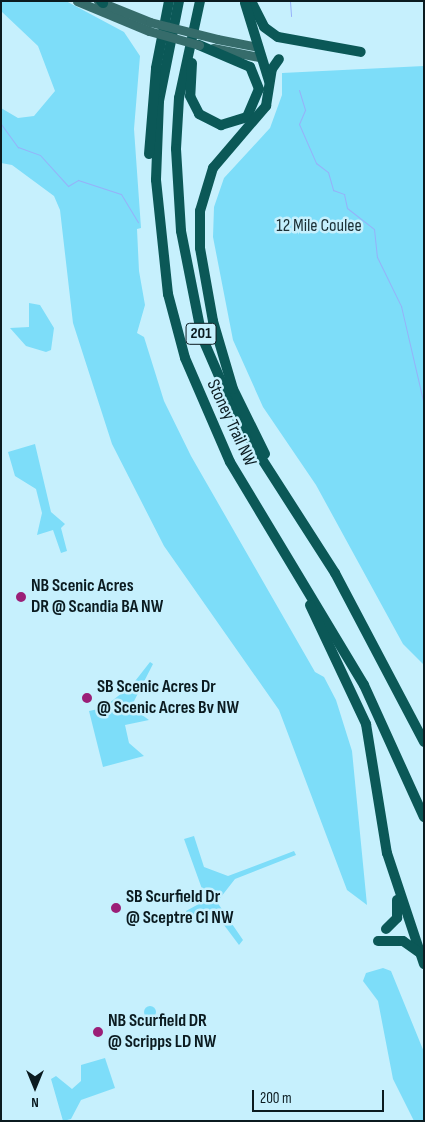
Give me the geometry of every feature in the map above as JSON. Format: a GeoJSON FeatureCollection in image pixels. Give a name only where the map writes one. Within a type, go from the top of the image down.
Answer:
{"type":"FeatureCollection","features":[{"type":"Feature","properties":{"kind":"highway"},"geometry":{"type":"LineString","coordinates":[[159,239],[152,214],[150,135],[156,68],[169,1]]}},
{"type":"Feature","properties":{"kind":"highway","name":"Stoney Trail NW"},"geometry":{"type":"LineString","coordinates":[[179,1],[159,101],[156,153],[159,239],[175,322],[193,381],[230,462],[364,685],[424,817]]}},
{"type":"Feature","properties":{"kind":"highway","name":"Stoney Trail NW"},"geometry":{"type":"LineString","coordinates":[[200,1],[184,71],[176,149],[180,231],[194,306],[218,383],[240,424],[330,564],[395,679],[424,742]]}},
{"type":"Feature","properties":{"kind":"highway"},"geometry":{"type":"LineString","coordinates":[[200,45],[215,46],[242,61],[258,79],[257,104],[240,122],[212,123],[199,114],[190,96],[191,71],[207,1]]}},
{"type":"Feature","properties":{"kind":"highway"},"geometry":{"type":"LineString","coordinates":[[245,1],[258,52],[269,81]]}},
{"type":"Feature","properties":{"kind":"highway"},"geometry":{"type":"LineString","coordinates":[[251,1],[264,27],[278,37],[361,52]]}},
{"type":"Feature","properties":{"kind":"highway"},"geometry":{"type":"LineString","coordinates":[[279,59],[269,81],[266,106],[208,178],[200,211],[200,248],[213,321],[233,389],[330,564]]}},
{"type":"Feature","properties":{"kind":"highway"},"geometry":{"type":"LineString","coordinates":[[276,537],[362,712],[394,881],[398,912],[386,929]]}},
{"type":"Feature","properties":{"kind":"highway"},"geometry":{"type":"LineString","coordinates":[[394,881],[424,964]]}},
{"type":"Feature","properties":{"kind":"highway"},"geometry":{"type":"LineString","coordinates":[[378,941],[403,941],[419,953]]}},
{"type":"Feature","properties":{"kind":"main road"},"geometry":{"type":"LineString","coordinates":[[77,1],[215,46],[258,52]]}},
{"type":"Feature","properties":{"kind":"main road"},"geometry":{"type":"LineString","coordinates":[[101,2],[150,26],[200,45]]}},
{"type":"Feature","properties":{"kind":"green space"},"geometry":{"type":"Polygon","coordinates":[[[1,1],[66,1],[124,32],[140,56],[134,129],[141,228],[137,229],[139,271],[145,305],[137,333],[144,337],[164,401],[191,456],[315,672],[324,677],[336,700],[352,751],[367,905],[347,890],[279,710],[164,546],[112,444],[73,323],[60,210],[54,196],[12,165],[1,163],[1,108],[18,118],[34,116],[55,91],[38,46],[1,11],[1,1]]]}},
{"type":"Feature","properties":{"kind":"green space","name":"12 Mile Coulee"},"geometry":{"type":"Polygon","coordinates":[[[424,66],[424,665],[403,644],[316,485],[263,407],[233,340],[213,237],[214,207],[224,178],[270,128],[282,95],[282,73],[424,66]]]}},
{"type":"Feature","properties":{"kind":"green space"},"geometry":{"type":"Polygon","coordinates":[[[29,303],[40,305],[54,328],[51,350],[46,352],[26,346],[10,328],[29,327],[29,303]]]}},
{"type":"Feature","properties":{"kind":"green space"},"geometry":{"type":"Polygon","coordinates":[[[35,444],[51,512],[65,524],[61,528],[67,551],[61,553],[53,530],[37,535],[42,513],[36,489],[15,476],[8,452],[35,444]]]}},
{"type":"Feature","properties":{"kind":"green space"},"geometry":{"type":"Polygon","coordinates":[[[150,662],[153,664],[131,707],[149,720],[125,725],[129,743],[144,756],[103,767],[89,711],[103,708],[132,685],[150,662]]]}},
{"type":"Feature","properties":{"kind":"green space"},"geometry":{"type":"Polygon","coordinates":[[[194,836],[204,867],[228,876],[294,851],[296,855],[235,879],[217,902],[243,940],[239,945],[212,909],[192,922],[186,911],[206,900],[184,839],[194,836]]]}},
{"type":"Feature","properties":{"kind":"green space"},"geometry":{"type":"Polygon","coordinates":[[[383,968],[391,971],[424,1052],[424,1121],[414,1121],[393,1079],[378,1001],[363,981],[366,973],[383,968]]]}},
{"type":"Feature","properties":{"kind":"green space"},"geometry":{"type":"Polygon","coordinates":[[[152,1006],[155,1007],[155,1017],[148,1018],[145,1017],[144,1010],[145,1007],[152,1006]]]}},
{"type":"Feature","properties":{"kind":"green space"},"geometry":{"type":"Polygon","coordinates":[[[105,1058],[115,1088],[81,1100],[71,1119],[63,1121],[51,1079],[56,1076],[72,1089],[81,1081],[81,1065],[105,1058]]]}},
{"type":"Feature","properties":{"kind":"waterway"},"geometry":{"type":"LineString","coordinates":[[290,1],[291,16]]}},
{"type":"Feature","properties":{"kind":"waterway"},"geometry":{"type":"LineString","coordinates":[[299,90],[305,110],[299,124],[316,163],[328,172],[333,190],[344,194],[347,208],[374,229],[377,257],[401,306],[424,405]]}},
{"type":"Feature","properties":{"kind":"waterway"},"geometry":{"type":"LineString","coordinates":[[1,124],[18,147],[40,155],[68,186],[78,180],[121,194],[138,222]]}},
{"type":"Feature","properties":{"kind":"place","name":"NB Scenic Acres DR @ Scandia BA NW"},"geometry":{"type":"Point","coordinates":[21,597]}},
{"type":"Feature","properties":{"kind":"place","name":"SB Scenic Acres Dr @ Scenic Acres Bv NW"},"geometry":{"type":"Point","coordinates":[87,698]}},
{"type":"Feature","properties":{"kind":"place","name":"SB Scurfield Dr @ Sceptre Cl NW"},"geometry":{"type":"Point","coordinates":[116,908]}},
{"type":"Feature","properties":{"kind":"place","name":"NB Scurfield DR @ Scripps LD NW"},"geometry":{"type":"Point","coordinates":[98,1032]}}]}
